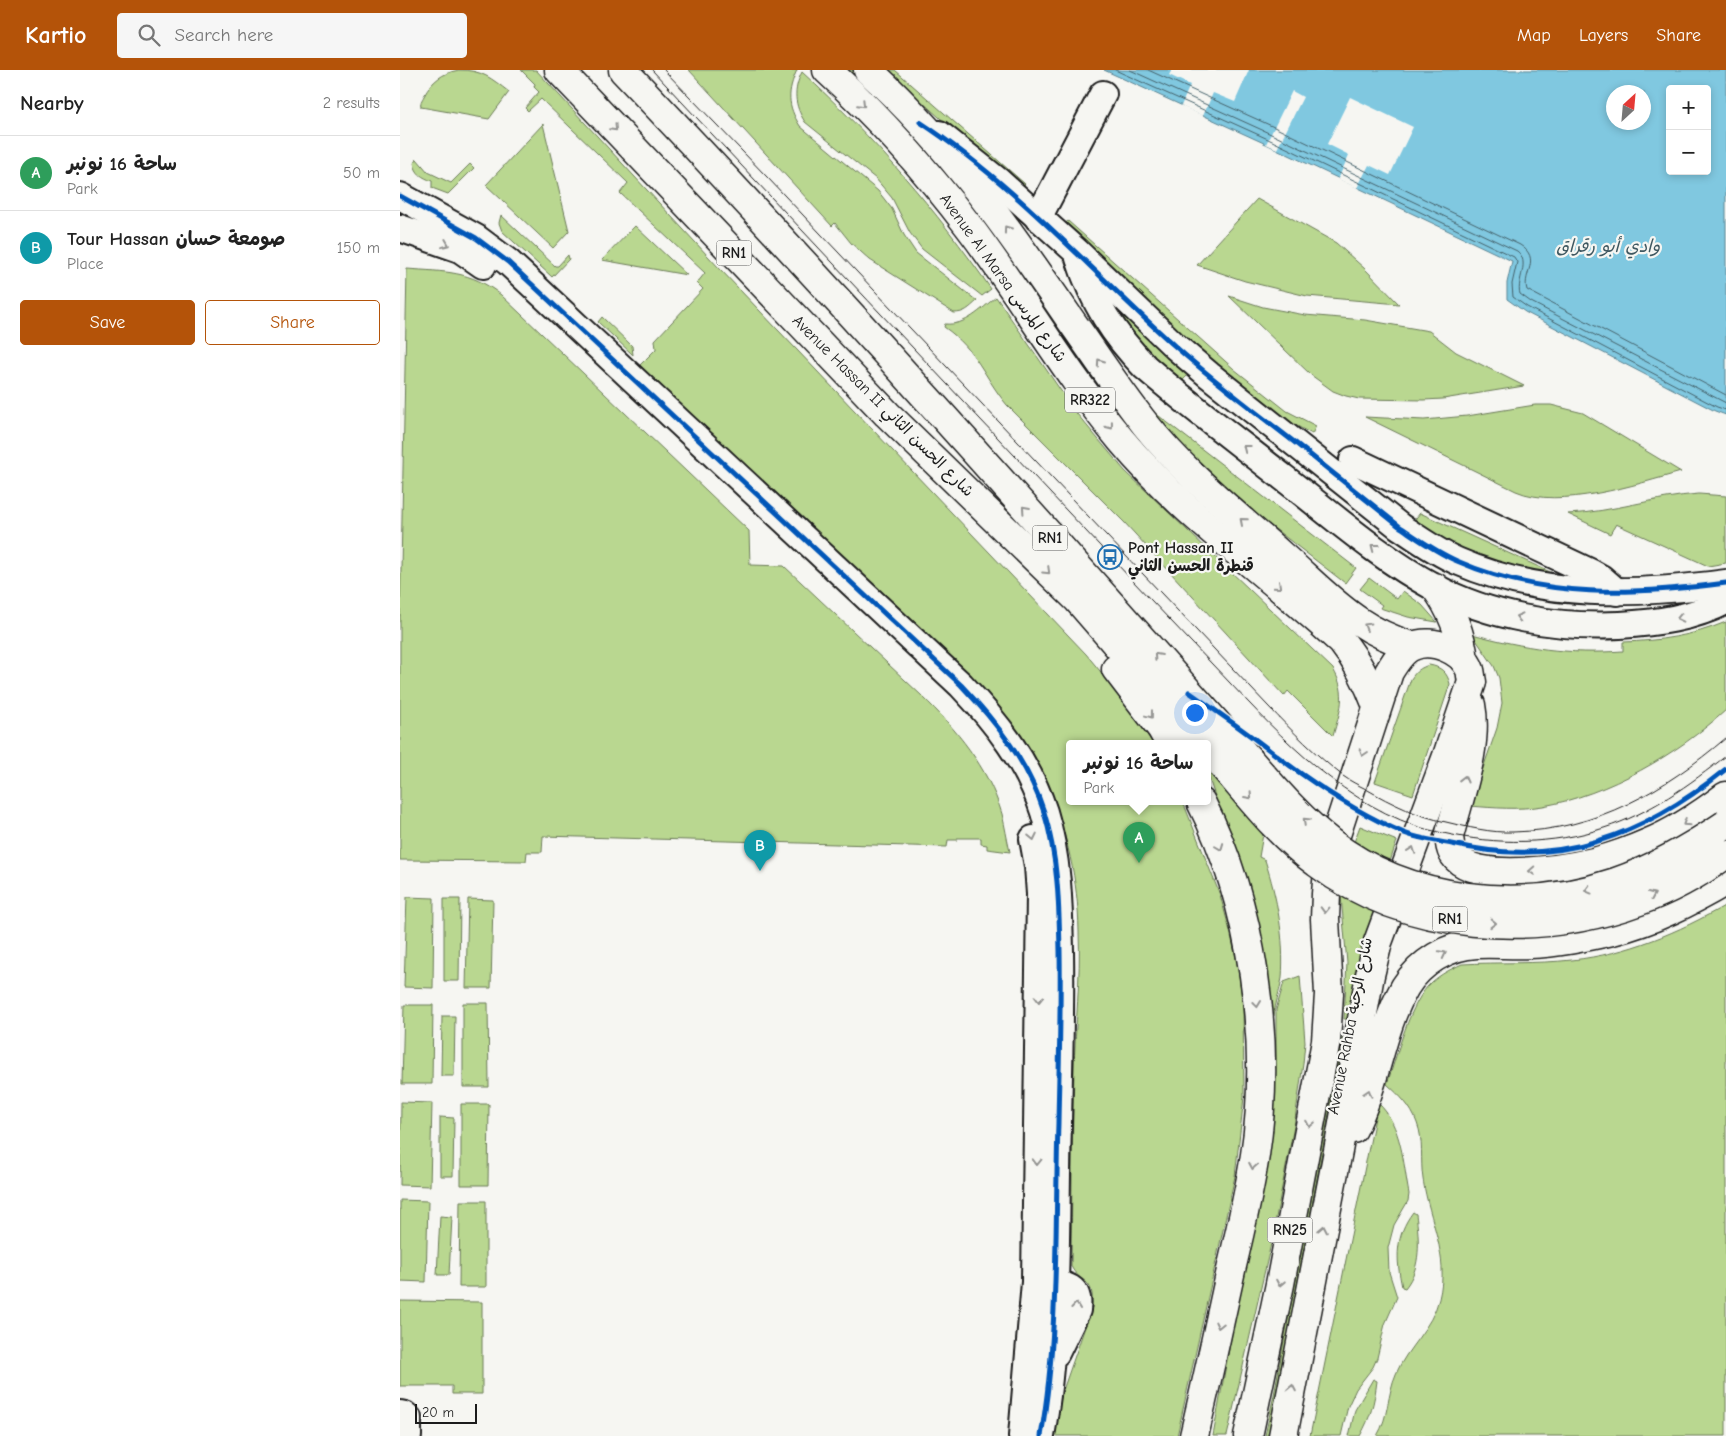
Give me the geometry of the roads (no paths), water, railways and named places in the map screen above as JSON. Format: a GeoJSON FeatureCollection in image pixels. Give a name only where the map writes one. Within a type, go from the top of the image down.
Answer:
{"type":"FeatureCollection","features":[{"type":"Feature","properties":{"kind":"main road","name":"Avenue Hassan II شارع الحسن الثاني"},"geometry":{"type":"LineString","coordinates":[[559,70],[887,414],[1078,600],[1208,740]]}},
{"type":"Feature","properties":{"kind":"main road"},"geometry":{"type":"LineString","coordinates":[[585,70],[866,368],[881,389],[887,414]]}},
{"type":"Feature","properties":{"kind":"main road"},"geometry":{"type":"LineString","coordinates":[[602,70],[876,360],[893,373],[912,383]]}},
{"type":"Feature","properties":{"kind":"main road","name":"Avenue Hassan II شارع الحسن الثاني"},"geometry":{"type":"LineString","coordinates":[[623,70],[729,181],[1189,692],[1216,749]]}},
{"type":"Feature","properties":{"kind":"main road","name":"Avenue Al Marsa شارع المرسى"},"geometry":{"type":"LineString","coordinates":[[827,70],[878,119],[941,191],[971,229],[1092,403],[1121,440],[1152,475],[1186,507],[1342,642],[1357,661],[1377,706]]}},
{"type":"Feature","properties":{"kind":"main road","name":"Avenue Al Marsa شارع المرسى"},"geometry":{"type":"LineString","coordinates":[[868,70],[920,122],[992,208],[1118,388],[1174,458],[1206,489],[1346,612],[1376,632],[1411,646]]}},
{"type":"Feature","properties":{"kind":"main road","name":"Avenue Rahba شارع الرحبة"},"geometry":{"type":"LineString","coordinates":[[1283,1436],[1370,975],[1378,942],[1447,756],[1472,682],[1470,670],[1464,660],[1456,624],[1443,598],[1435,587]]}},
{"type":"Feature","properties":{"kind":"main road"},"geometry":{"type":"LineString","coordinates":[[1078,600],[1091,633],[1100,648],[1161,728],[1168,740]]}},
{"type":"Feature","properties":{"kind":"main road"},"geometry":{"type":"LineString","coordinates":[[1411,646],[1422,643],[1433,644],[1455,652],[1464,660]]}},
{"type":"Feature","properties":{"kind":"main road","name":"Avenue Rahba شارع الرحبة"},"geometry":{"type":"LineString","coordinates":[[1248,1436],[1280,1284],[1326,1041],[1329,994],[1325,919],[1328,870],[1336,835],[1389,672],[1395,662],[1411,646]]}},
{"type":"Feature","properties":{"kind":"main road"},"geometry":{"type":"LineString","coordinates":[[1468,693],[1473,718],[1472,742],[1450,837],[1450,846],[1460,862],[1469,867],[1488,871],[1537,871],[1595,862],[1650,843],[1676,830],[1726,796]]}},
{"type":"Feature","properties":{"kind":"main road","name":"RN1"},"geometry":{"type":"LineString","coordinates":[[1216,749],[1331,843],[1358,861],[1388,875],[1450,894],[1517,900],[1583,891],[1616,882],[1646,870],[1678,854],[1726,824]]}},
{"type":"Feature","properties":{"kind":"main road","name":"RN1"},"geometry":{"type":"LineString","coordinates":[[1216,749],[1292,843],[1316,863],[1343,881],[1371,895],[1400,907],[1431,916],[1462,921],[1526,924],[1582,917],[1640,901],[1695,874],[1726,854]]}},
{"type":"Feature","properties":{"kind":"main road"},"geometry":{"type":"LineString","coordinates":[[1194,1436],[1255,1154],[1260,1110],[1261,1066],[1259,1021],[1246,933],[1235,890],[1202,805]]}},
{"type":"Feature","properties":{"kind":"main road"},"geometry":{"type":"LineString","coordinates":[[1338,1151],[1360,1115],[1386,1035],[1405,987],[1428,962],[1443,953],[1459,947],[1476,944],[1530,944],[1573,940],[1614,930],[1655,918],[1694,900],[1726,881]]}},
{"type":"Feature","properties":{"kind":"street"},"geometry":{"type":"LineString","coordinates":[[1038,218],[1103,94]]}},
{"type":"Feature","properties":{"kind":"street"},"geometry":{"type":"LineString","coordinates":[[920,122],[973,160],[1077,252],[1150,323],[1209,375],[1398,526],[1426,544],[1456,561],[1486,573],[1518,583],[1551,589],[1617,592],[1726,583]]}},
{"type":"Feature","properties":{"kind":"street"},"geometry":{"type":"LineString","coordinates":[[400,196],[476,238],[508,262],[961,685],[1003,732],[1019,756],[1043,809],[1051,837],[1059,895],[1061,978],[1045,1283],[1022,1436]]}},
{"type":"Feature","properties":{"kind":"street"},"geometry":{"type":"LineString","coordinates":[[400,228],[460,249],[497,275],[950,696],[989,740],[1017,787],[1027,813],[1038,866],[1040,914],[1045,1283],[1051,1366],[1041,1436]]}},
{"type":"Feature","properties":{"kind":"street"},"geometry":{"type":"LineString","coordinates":[[1077,252],[1085,278],[1101,310],[1126,348],[1145,367],[1379,552],[1435,587],[1465,601],[1513,616],[1563,624],[1596,626],[1630,625],[1672,620],[1697,614],[1726,602]]}},
{"type":"Feature","properties":{"kind":"street"},"geometry":{"type":"LineString","coordinates":[[1353,460],[1601,578],[1617,592]]}},
{"type":"Feature","properties":{"kind":"street"},"geometry":{"type":"LineString","coordinates":[[400,1414],[408,1418],[408,1436]]}},
{"type":"Feature","properties":{"kind":"water","name":"وادي أبو رقراق"},"geometry":{"type":"Polygon","coordinates":[[[1104,70],[1726,70],[1726,415],[1525,312],[1507,299],[1507,283],[1512,261],[1266,144],[1104,70]]]}},
{"type":"Feature","properties":{"kind":"tram line"},"geometry":{"type":"LineString","coordinates":[[652,70],[1257,712],[1305,757],[1357,797],[1386,813],[1416,826],[1463,837],[1504,841],[1564,838],[1604,828],[1637,815],[1668,797],[1726,756]]}},
{"type":"Feature","properties":{"kind":"tram line"},"geometry":{"type":"LineString","coordinates":[[664,70],[1268,706],[1295,734],[1348,780],[1415,813],[1435,819],[1496,832],[1544,830],[1573,824],[1601,815],[1653,791],[1678,775],[1726,738]]}},
{"type":"Feature","properties":{"kind":"place","name":"Pont Hassan II قنطرة الحسن الثاني"},"geometry":{"type":"Point","coordinates":[1110,557]}},
{"type":"Feature","properties":{"kind":"place","name":"ساحة 16 نونبر"},"geometry":{"type":"Point","coordinates":[1139,863]}},
{"type":"Feature","properties":{"kind":"place","name":"Tour Hassan صومعة حسان"},"geometry":{"type":"Point","coordinates":[760,871]}}]}
